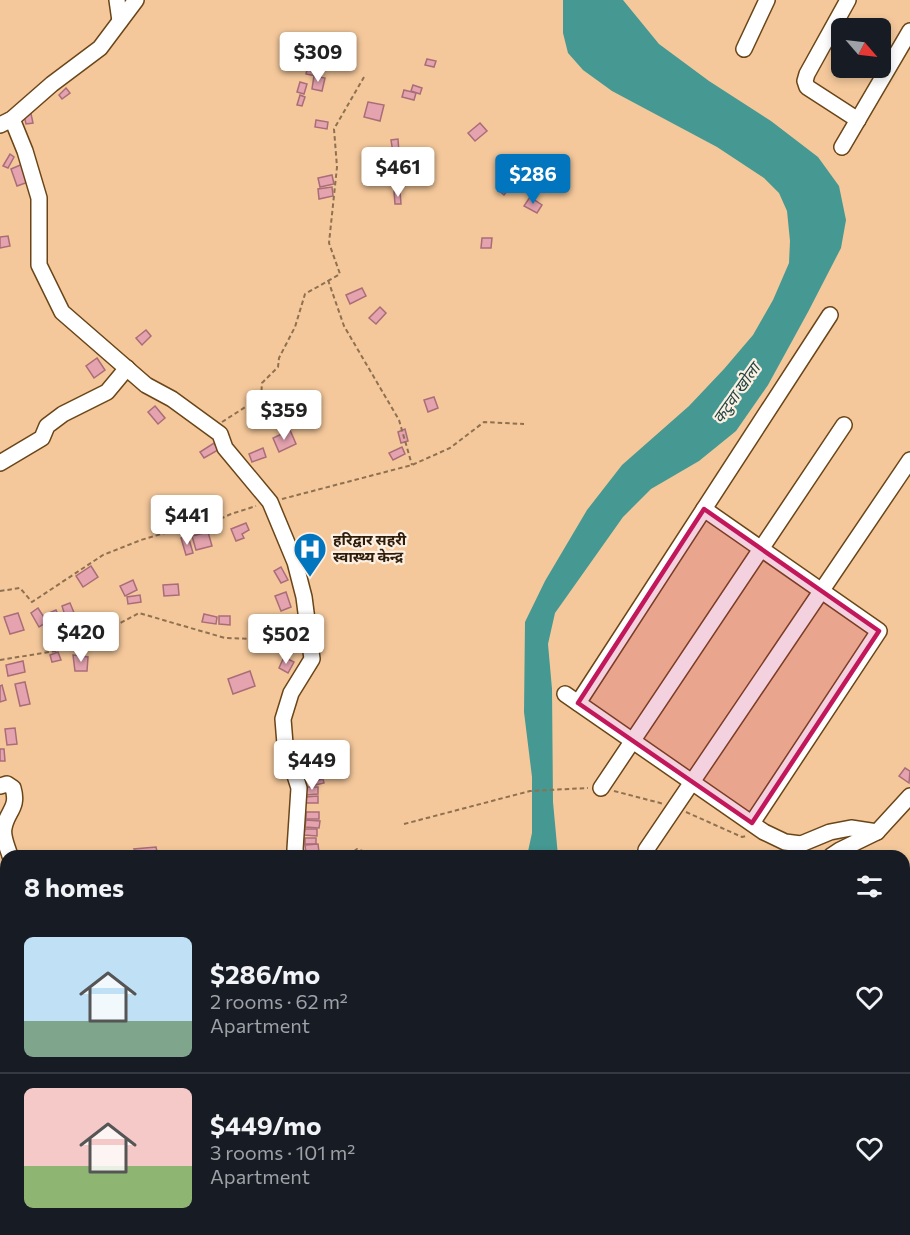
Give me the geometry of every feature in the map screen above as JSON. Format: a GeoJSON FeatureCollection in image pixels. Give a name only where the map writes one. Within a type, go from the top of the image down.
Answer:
{"type":"FeatureCollection","features":[{"type":"Feature","properties":{"kind":"street"},"geometry":{"type":"LineString","coordinates":[[117,0],[120,21]]}},
{"type":"Feature","properties":{"kind":"street"},"geometry":{"type":"LineString","coordinates":[[136,0],[100,48],[6,122],[26,151],[39,198],[39,265],[62,312],[146,386],[172,399],[220,434],[225,448],[270,502],[295,562],[304,597],[312,659],[291,693],[282,719],[285,744],[299,788],[294,850]]}},
{"type":"Feature","properties":{"kind":"street"},"geometry":{"type":"LineString","coordinates":[[744,49],[767,0]]}},
{"type":"Feature","properties":{"kind":"street"},"geometry":{"type":"LineString","coordinates":[[848,0],[805,81],[807,87],[858,120]]}},
{"type":"Feature","properties":{"kind":"street"},"geometry":{"type":"LineString","coordinates":[[842,147],[910,31]]}},
{"type":"Feature","properties":{"kind":"street"},"geometry":{"type":"LineString","coordinates":[[578,703],[830,315]]}},
{"type":"Feature","properties":{"kind":"street"},"geometry":{"type":"LineString","coordinates":[[0,463],[42,438],[47,426],[63,414],[106,392],[127,368]]}},
{"type":"Feature","properties":{"kind":"street"},"geometry":{"type":"LineString","coordinates":[[601,788],[844,425]]}},
{"type":"Feature","properties":{"kind":"street"},"geometry":{"type":"LineString","coordinates":[[646,850],[910,460]]}},
{"type":"Feature","properties":{"kind":"street"},"geometry":{"type":"LineString","coordinates":[[704,508],[879,630],[752,823]]}},
{"type":"Feature","properties":{"kind":"street"},"geometry":{"type":"LineString","coordinates":[[565,694],[752,823],[785,842],[801,844],[830,832],[852,828],[877,832]]}},
{"type":"Feature","properties":{"kind":"street"},"geometry":{"type":"LineString","coordinates":[[0,786],[8,784],[13,788],[16,798],[12,812],[4,826],[8,850]]}},
{"type":"Feature","properties":{"kind":"street"},"geometry":{"type":"LineString","coordinates":[[840,850],[877,832],[910,796]]}},
{"type":"Feature","properties":{"kind":"path"},"geometry":{"type":"LineString","coordinates":[[220,434],[212,429],[261,397],[262,383],[278,367],[279,358],[295,327],[305,294],[339,274],[329,243],[337,167],[334,129],[364,77]]}},
{"type":"Feature","properties":{"kind":"path"},"geometry":{"type":"LineString","coordinates":[[328,280],[344,326],[399,420],[412,465]]}},
{"type":"Feature","properties":{"kind":"path"},"geometry":{"type":"LineString","coordinates":[[0,591],[21,588],[32,602],[104,555],[141,540],[168,532],[183,532],[202,527],[231,514],[270,502],[412,465],[450,448],[484,422],[524,424]]}},
{"type":"Feature","properties":{"kind":"path"},"geometry":{"type":"LineString","coordinates":[[0,660],[55,651],[85,642],[139,613],[225,638],[257,639],[308,633]]}},
{"type":"Feature","properties":{"kind":"path"},"geometry":{"type":"LineString","coordinates":[[404,824],[530,792],[552,789]]}},
{"type":"Feature","properties":{"kind":"highlighted area"},"geometry":{"type":"Polygon","coordinates":[[[704,509],[879,631],[752,823],[578,703],[704,509]]]}},
{"type":"Feature","properties":{"kind":"water","name":"कटुवा खोला"},"geometry":{"type":"Polygon","coordinates":[[[563,0],[623,0],[659,44],[709,81],[771,121],[818,157],[839,186],[846,220],[841,248],[808,312],[768,385],[736,431],[699,461],[651,489],[623,517],[555,613],[548,644],[552,689],[553,802],[557,850],[528,850],[532,833],[532,777],[524,712],[525,622],[545,581],[587,510],[622,465],[689,406],[753,335],[773,300],[789,263],[790,241],[787,211],[779,193],[764,178],[717,147],[612,91],[583,70],[568,53],[563,33],[563,0]]]}},
{"type":"Feature","properties":{"kind":"building"},"geometry":{"type":"Polygon","coordinates":[[[321,57],[332,60],[330,69],[319,66],[321,57]]]}},
{"type":"Feature","properties":{"kind":"building"},"geometry":{"type":"Polygon","coordinates":[[[427,59],[436,61],[434,67],[425,65],[427,59]]]}},
{"type":"Feature","properties":{"kind":"building"},"geometry":{"type":"Polygon","coordinates":[[[308,66],[322,69],[321,77],[306,74],[308,66]]]}},
{"type":"Feature","properties":{"kind":"building"},"geometry":{"type":"Polygon","coordinates":[[[314,76],[325,78],[322,91],[312,89],[314,76]]]}},
{"type":"Feature","properties":{"kind":"building"},"geometry":{"type":"Polygon","coordinates":[[[300,82],[307,84],[304,94],[297,92],[300,82]]]}},
{"type":"Feature","properties":{"kind":"building"},"geometry":{"type":"Polygon","coordinates":[[[413,85],[422,88],[420,94],[411,91],[413,85]]]}},
{"type":"Feature","properties":{"kind":"building"},"geometry":{"type":"Polygon","coordinates":[[[66,88],[70,93],[62,99],[59,95],[66,88]]]}},
{"type":"Feature","properties":{"kind":"building"},"geometry":{"type":"Polygon","coordinates":[[[404,90],[416,93],[414,100],[402,97],[404,90]]]}},
{"type":"Feature","properties":{"kind":"building"},"geometry":{"type":"Polygon","coordinates":[[[300,95],[305,97],[302,106],[297,105],[300,95]]]}},
{"type":"Feature","properties":{"kind":"building"},"geometry":{"type":"Polygon","coordinates":[[[368,102],[384,105],[380,121],[364,117],[368,102]]]}},
{"type":"Feature","properties":{"kind":"building"},"geometry":{"type":"Polygon","coordinates":[[[30,109],[33,123],[26,124],[23,111],[30,109]]]}},
{"type":"Feature","properties":{"kind":"building"},"geometry":{"type":"Polygon","coordinates":[[[316,120],[328,122],[327,129],[315,127],[316,120]]]}},
{"type":"Feature","properties":{"kind":"building"},"geometry":{"type":"Polygon","coordinates":[[[480,123],[487,131],[475,141],[468,133],[480,123]]]}},
{"type":"Feature","properties":{"kind":"building"},"geometry":{"type":"Polygon","coordinates":[[[398,139],[399,153],[393,153],[391,140],[398,139]]]}},
{"type":"Feature","properties":{"kind":"building"},"geometry":{"type":"Polygon","coordinates":[[[10,154],[14,157],[8,168],[3,166],[10,154]]]}},
{"type":"Feature","properties":{"kind":"building"},"geometry":{"type":"Polygon","coordinates":[[[25,163],[31,181],[17,186],[11,169],[25,163]]]}},
{"type":"Feature","properties":{"kind":"building"},"geometry":{"type":"Polygon","coordinates":[[[332,175],[334,184],[320,187],[318,178],[332,175]]]}},
{"type":"Feature","properties":{"kind":"building"},"geometry":{"type":"Polygon","coordinates":[[[505,179],[512,185],[504,195],[497,189],[505,179]]]}},
{"type":"Feature","properties":{"kind":"building"},"geometry":{"type":"Polygon","coordinates":[[[332,187],[333,196],[319,199],[318,189],[332,187]]]}},
{"type":"Feature","properties":{"kind":"building"},"geometry":{"type":"Polygon","coordinates":[[[394,191],[400,191],[401,204],[395,204],[394,191]]]}},
{"type":"Feature","properties":{"kind":"building"},"geometry":{"type":"Polygon","coordinates":[[[530,197],[542,205],[537,213],[524,206],[530,197]]]}},
{"type":"Feature","properties":{"kind":"building"},"geometry":{"type":"Polygon","coordinates":[[[8,236],[10,246],[0,248],[0,237],[8,236]]]}},
{"type":"Feature","properties":{"kind":"building"},"geometry":{"type":"Polygon","coordinates":[[[482,238],[492,238],[491,248],[481,248],[482,238]]]}},
{"type":"Feature","properties":{"kind":"building"},"geometry":{"type":"Polygon","coordinates":[[[362,288],[366,296],[350,304],[346,295],[362,288]]]}},
{"type":"Feature","properties":{"kind":"building"},"geometry":{"type":"Polygon","coordinates":[[[380,307],[386,313],[376,324],[369,318],[380,307]]]}},
{"type":"Feature","properties":{"kind":"building"},"geometry":{"type":"Polygon","coordinates":[[[146,330],[151,336],[142,345],[136,338],[146,330]]]}},
{"type":"Feature","properties":{"kind":"building"},"geometry":{"type":"Polygon","coordinates":[[[97,358],[105,370],[94,378],[86,366],[97,358]]]}},
{"type":"Feature","properties":{"kind":"building"},"geometry":{"type":"Polygon","coordinates":[[[434,397],[438,408],[428,412],[424,400],[434,397]]]}},
{"type":"Feature","properties":{"kind":"building"},"geometry":{"type":"Polygon","coordinates":[[[155,406],[165,418],[158,424],[148,412],[155,406]]]}},
{"type":"Feature","properties":{"kind":"building"},"geometry":{"type":"Polygon","coordinates":[[[405,429],[408,441],[401,443],[398,432],[405,429]]]}},
{"type":"Feature","properties":{"kind":"building"},"geometry":{"type":"Polygon","coordinates":[[[290,430],[296,444],[279,452],[273,438],[290,430]]]}},
{"type":"Feature","properties":{"kind":"building"},"geometry":{"type":"Polygon","coordinates":[[[214,443],[218,450],[204,458],[200,452],[214,443]]]}},
{"type":"Feature","properties":{"kind":"building"},"geometry":{"type":"Polygon","coordinates":[[[402,447],[405,454],[393,460],[389,453],[402,447]]]}},
{"type":"Feature","properties":{"kind":"building"},"geometry":{"type":"Polygon","coordinates":[[[263,448],[266,457],[252,462],[249,454],[263,448]]]}},
{"type":"Feature","properties":{"kind":"building"},"geometry":{"type":"Polygon","coordinates":[[[246,523],[249,530],[242,534],[244,538],[236,541],[231,529],[246,523]]]}},
{"type":"Feature","properties":{"kind":"building"},"geometry":{"type":"Polygon","coordinates":[[[208,532],[212,546],[196,550],[192,536],[208,532]]]}},
{"type":"Feature","properties":{"kind":"building"},"geometry":{"type":"Polygon","coordinates":[[[188,536],[193,553],[186,555],[181,538],[188,536]]]}},
{"type":"Feature","properties":{"kind":"building"},"geometry":{"type":"Polygon","coordinates":[[[91,566],[98,577],[83,587],[76,576],[91,566]]]}},
{"type":"Feature","properties":{"kind":"building"},"geometry":{"type":"Polygon","coordinates":[[[281,567],[288,580],[281,583],[274,571],[281,567]]]}},
{"type":"Feature","properties":{"kind":"building"},"geometry":{"type":"Polygon","coordinates":[[[133,580],[137,590],[125,596],[120,586],[133,580]]]}},
{"type":"Feature","properties":{"kind":"building"},"geometry":{"type":"Polygon","coordinates":[[[178,584],[179,595],[164,596],[163,585],[178,584]]]}},
{"type":"Feature","properties":{"kind":"building"},"geometry":{"type":"Polygon","coordinates":[[[286,592],[291,607],[281,611],[275,596],[286,592]]]}},
{"type":"Feature","properties":{"kind":"building"},"geometry":{"type":"Polygon","coordinates":[[[140,595],[141,602],[128,604],[127,597],[140,595]]]}},
{"type":"Feature","properties":{"kind":"building"},"geometry":{"type":"Polygon","coordinates":[[[70,603],[75,615],[66,619],[62,606],[70,603]]]}},
{"type":"Feature","properties":{"kind":"building"},"geometry":{"type":"Polygon","coordinates":[[[38,608],[47,622],[39,627],[31,613],[38,608]]]}},
{"type":"Feature","properties":{"kind":"building"},"geometry":{"type":"Polygon","coordinates":[[[56,610],[61,621],[53,624],[49,613],[56,610]]]}},
{"type":"Feature","properties":{"kind":"building"},"geometry":{"type":"Polygon","coordinates":[[[18,613],[24,630],[10,634],[4,617],[18,613]]]}},
{"type":"Feature","properties":{"kind":"building"},"geometry":{"type":"Polygon","coordinates":[[[204,614],[217,617],[216,624],[202,622],[204,614]]]}},
{"type":"Feature","properties":{"kind":"building"},"geometry":{"type":"Polygon","coordinates":[[[219,616],[230,616],[230,625],[219,624],[219,616]]]}},
{"type":"Feature","properties":{"kind":"building"},"geometry":{"type":"Polygon","coordinates":[[[58,652],[61,660],[52,662],[50,655],[58,652]]]}},
{"type":"Feature","properties":{"kind":"building"},"geometry":{"type":"Polygon","coordinates":[[[73,655],[88,657],[87,671],[75,671],[73,655]]]}},
{"type":"Feature","properties":{"kind":"building"},"geometry":{"type":"Polygon","coordinates":[[[284,657],[294,662],[288,673],[279,668],[284,657]]]}},
{"type":"Feature","properties":{"kind":"building"},"geometry":{"type":"Polygon","coordinates":[[[23,661],[25,672],[8,676],[6,665],[23,661]]]}},
{"type":"Feature","properties":{"kind":"building"},"geometry":{"type":"Polygon","coordinates":[[[250,671],[255,686],[233,694],[228,679],[250,671]]]}},
{"type":"Feature","properties":{"kind":"building"},"geometry":{"type":"Polygon","coordinates":[[[25,682],[30,704],[20,706],[15,684],[25,682]]]}},
{"type":"Feature","properties":{"kind":"building"},"geometry":{"type":"Polygon","coordinates":[[[2,685],[6,700],[0,702],[0,686],[2,685]]]}},
{"type":"Feature","properties":{"kind":"building"},"geometry":{"type":"Polygon","coordinates":[[[15,728],[17,744],[7,745],[5,729],[15,728]]]}},
{"type":"Feature","properties":{"kind":"building"},"geometry":{"type":"Polygon","coordinates":[[[305,746],[306,753],[299,754],[298,747],[305,746]]]}},
{"type":"Feature","properties":{"kind":"building"},"geometry":{"type":"Polygon","coordinates":[[[0,749],[4,749],[5,761],[0,761],[0,749]]]}},
{"type":"Feature","properties":{"kind":"building"},"geometry":{"type":"Polygon","coordinates":[[[310,753],[311,759],[300,762],[299,756],[310,753]]]}},
{"type":"Feature","properties":{"kind":"building"},"geometry":{"type":"Polygon","coordinates":[[[314,764],[316,768],[304,772],[303,767],[314,764]]]}},
{"type":"Feature","properties":{"kind":"building"},"geometry":{"type":"Polygon","coordinates":[[[905,768],[910,771],[909,783],[899,776],[905,768]]]}},
{"type":"Feature","properties":{"kind":"building"},"geometry":{"type":"Polygon","coordinates":[[[320,770],[322,777],[305,781],[304,774],[320,770]]]}},
{"type":"Feature","properties":{"kind":"building"},"geometry":{"type":"Polygon","coordinates":[[[323,779],[324,783],[315,785],[314,781],[323,779]]]}},
{"type":"Feature","properties":{"kind":"building"},"geometry":{"type":"Polygon","coordinates":[[[305,787],[318,787],[318,794],[306,795],[305,787]]]}},
{"type":"Feature","properties":{"kind":"building"},"geometry":{"type":"Polygon","coordinates":[[[318,796],[318,803],[306,803],[305,797],[318,796]]]}},
{"type":"Feature","properties":{"kind":"building"},"geometry":{"type":"Polygon","coordinates":[[[306,812],[319,812],[319,819],[306,819],[306,812]]]}},
{"type":"Feature","properties":{"kind":"building"},"geometry":{"type":"Polygon","coordinates":[[[306,820],[320,821],[319,828],[305,827],[306,820]]]}},
{"type":"Feature","properties":{"kind":"building"},"geometry":{"type":"Polygon","coordinates":[[[305,829],[317,829],[317,836],[304,835],[305,829]]]}},
{"type":"Feature","properties":{"kind":"building"},"geometry":{"type":"Polygon","coordinates":[[[305,838],[316,838],[316,844],[305,844],[305,838]]]}},
{"type":"Feature","properties":{"kind":"building"},"geometry":{"type":"Polygon","coordinates":[[[318,844],[319,850],[306,850],[305,845],[318,844]]]}},
{"type":"Feature","properties":{"kind":"building"},"geometry":{"type":"Polygon","coordinates":[[[156,847],[157,850],[135,850],[156,847]]]}},
{"type":"Feature","properties":{"kind":"place","name":"हरिद्वार सहरी स्वास्थ्य केन्द्र"},"geometry":{"type":"Point","coordinates":[310,578]}}]}
